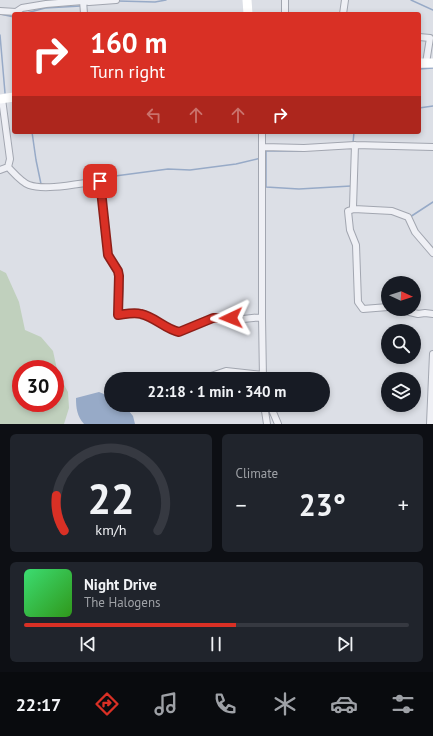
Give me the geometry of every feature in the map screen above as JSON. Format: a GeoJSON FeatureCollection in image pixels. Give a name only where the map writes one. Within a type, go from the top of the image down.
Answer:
{"type":"FeatureCollection","features":[{"type":"Feature","properties":{"kind":"street"},"geometry":{"type":"LineString","coordinates":[[83,0],[84,12]]}},
{"type":"Feature","properties":{"kind":"street"},"geometry":{"type":"LineString","coordinates":[[0,12],[16,12],[22,8],[83,0],[89,2],[116,0]]}},
{"type":"Feature","properties":{"kind":"street"},"geometry":{"type":"LineString","coordinates":[[247,0],[248,12]]}},
{"type":"Feature","properties":{"kind":"street"},"geometry":{"type":"LineString","coordinates":[[285,0],[285,12]]}},
{"type":"Feature","properties":{"kind":"street"},"geometry":{"type":"LineString","coordinates":[[343,12],[344,0]]}},
{"type":"Feature","properties":{"kind":"street"},"geometry":{"type":"LineString","coordinates":[[421,37],[430,38],[426,63]]}},
{"type":"Feature","properties":{"kind":"street"},"geometry":{"type":"LineString","coordinates":[[0,170],[8,166],[10,159],[1,99],[12,97]]}},
{"type":"Feature","properties":{"kind":"street"},"geometry":{"type":"LineString","coordinates":[[262,134],[263,372]]}},
{"type":"Feature","properties":{"kind":"street"},"geometry":{"type":"LineString","coordinates":[[263,147],[304,148],[355,145],[433,147]]}},
{"type":"Feature","properties":{"kind":"street"},"geometry":{"type":"LineString","coordinates":[[352,209],[355,145]]}},
{"type":"Feature","properties":{"kind":"street"},"geometry":{"type":"LineString","coordinates":[[8,166],[22,181],[28,185],[34,186],[66,186],[100,181],[108,255],[118,271],[119,276],[118,315],[139,313],[146,315],[167,328],[179,332],[213,318],[243,319],[262,317]]}},
{"type":"Feature","properties":{"kind":"street"},"geometry":{"type":"LineString","coordinates":[[381,308],[363,309],[358,302],[356,245],[350,230],[348,210],[392,211],[408,218],[415,232],[433,254]]}},
{"type":"Feature","properties":{"kind":"street"},"geometry":{"type":"LineString","coordinates":[[421,314],[433,314]]}},
{"type":"Feature","properties":{"kind":"street"},"geometry":{"type":"LineString","coordinates":[[430,424],[433,354]]}},
{"type":"Feature","properties":{"kind":"street"},"geometry":{"type":"LineString","coordinates":[[265,412],[266,424]]}},
{"type":"Feature","properties":{"kind":"street"},"geometry":{"type":"LineString","coordinates":[[273,412],[278,424]]}},
{"type":"Feature","properties":{"kind":"green space"},"geometry":{"type":"Polygon","coordinates":[[[0,270],[6,273],[19,302],[25,330],[41,337],[53,351],[55,360],[12,360],[12,412],[64,412],[64,385],[68,392],[69,408],[64,424],[0,424],[0,270]]]}},
{"type":"Feature","properties":{"kind":"water"},"geometry":{"type":"Polygon","coordinates":[[[99,392],[104,394],[104,412],[130,412],[133,416],[135,424],[84,424],[77,412],[76,398],[99,392]]]}},
{"type":"Feature","properties":{"kind":"waterway"},"geometry":{"type":"LineString","coordinates":[[118,1],[155,2],[166,0]]}},
{"type":"Feature","properties":{"kind":"waterway"},"geometry":{"type":"LineString","coordinates":[[411,0],[433,10]]}},
{"type":"Feature","properties":{"kind":"waterway"},"geometry":{"type":"LineString","coordinates":[[30,12],[45,8],[81,6]]}},
{"type":"Feature","properties":{"kind":"waterway"},"geometry":{"type":"LineString","coordinates":[[0,14],[12,17]]}},
{"type":"Feature","properties":{"kind":"waterway"},"geometry":{"type":"LineString","coordinates":[[0,35],[5,93]]}},
{"type":"Feature","properties":{"kind":"waterway"},"geometry":{"type":"LineString","coordinates":[[421,69],[433,68]]}},
{"type":"Feature","properties":{"kind":"waterway"},"geometry":{"type":"LineString","coordinates":[[421,108],[433,106]]}},
{"type":"Feature","properties":{"kind":"waterway"},"geometry":{"type":"LineString","coordinates":[[32,134],[41,184]]}},
{"type":"Feature","properties":{"kind":"waterway"},"geometry":{"type":"LineString","coordinates":[[353,143],[354,134]]}},
{"type":"Feature","properties":{"kind":"waterway"},"geometry":{"type":"LineString","coordinates":[[266,158],[266,151],[302,151]]}},
{"type":"Feature","properties":{"kind":"waterway"},"geometry":{"type":"LineString","coordinates":[[100,178],[168,169],[190,170],[236,164],[261,158]]}},
{"type":"Feature","properties":{"kind":"waterway"},"geometry":{"type":"LineString","coordinates":[[266,158],[266,187],[299,189],[351,186]]}},
{"type":"Feature","properties":{"kind":"waterway"},"geometry":{"type":"LineString","coordinates":[[410,217],[433,202]]}},
{"type":"Feature","properties":{"kind":"route"},"geometry":{"type":"LineString","coordinates":[[100,181],[108,255],[118,271],[119,276],[120,288],[118,315],[139,313],[146,315],[173,331],[179,332],[186,331],[213,318],[231,318]]}}]}
